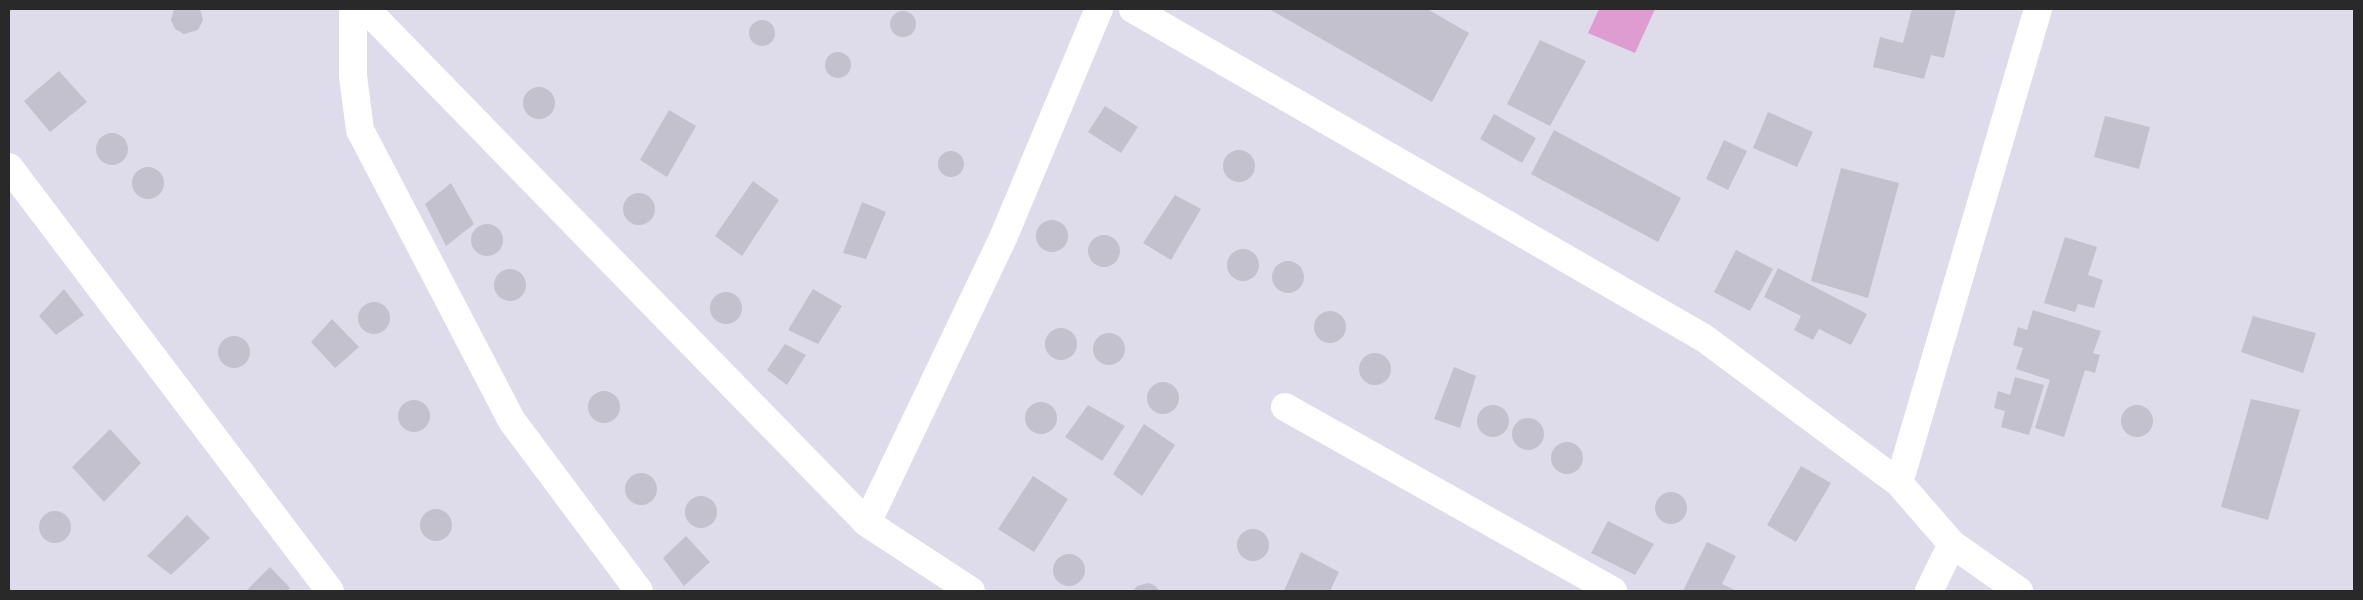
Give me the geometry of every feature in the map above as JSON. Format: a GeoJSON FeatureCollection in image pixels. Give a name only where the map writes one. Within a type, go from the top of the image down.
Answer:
{"type":"FeatureCollection","features":[{"type":"Feature","properties":{"kind":"street"},"geometry":{"type":"LineString","coordinates":[[353,9],[353,76],[360,130],[512,422],[639,591]]}},
{"type":"Feature","properties":{"kind":"street"},"geometry":{"type":"LineString","coordinates":[[366,9],[867,523],[971,591]]}},
{"type":"Feature","properties":{"kind":"street"},"geometry":{"type":"LineString","coordinates":[[867,523],[1003,238],[1100,9]]}},
{"type":"Feature","properties":{"kind":"street"},"geometry":{"type":"LineString","coordinates":[[1133,9],[1704,338],[1899,483],[1952,544],[2019,591]]}},
{"type":"Feature","properties":{"kind":"street"},"geometry":{"type":"LineString","coordinates":[[1899,483],[2038,9]]}},
{"type":"Feature","properties":{"kind":"street"},"geometry":{"type":"LineString","coordinates":[[9,167],[330,591]]}},
{"type":"Feature","properties":{"kind":"street"},"geometry":{"type":"LineString","coordinates":[[1285,407],[1613,591]]}},
{"type":"Feature","properties":{"kind":"street"},"geometry":{"type":"LineString","coordinates":[[1929,591],[1952,544]]}},
{"type":"Feature","properties":{"kind":"shaded area"},"geometry":{"type":"Polygon","coordinates":[[[1599,9],[1655,9],[1635,53],[1588,33],[1599,9]]]}},
{"type":"Feature","properties":{"kind":"building"},"geometry":{"type":"Polygon","coordinates":[[[174,9],[200,9],[203,20],[198,30],[184,34],[175,29],[171,20],[174,9]]]}},
{"type":"Feature","properties":{"kind":"building"},"geometry":{"type":"Polygon","coordinates":[[[1269,9],[1427,9],[1469,33],[1432,102],[1269,9]]]}},
{"type":"Feature","properties":{"kind":"building"},"geometry":{"type":"Polygon","coordinates":[[[1912,9],[1956,9],[1944,58],[1931,55],[1924,79],[1873,67],[1880,37],[1903,43],[1912,9]]]}},
{"type":"Feature","properties":{"kind":"building"},"geometry":{"type":"Polygon","coordinates":[[[903,11],[912,15],[916,24],[912,33],[903,37],[894,33],[890,24],[894,15],[903,11]]]}},
{"type":"Feature","properties":{"kind":"building"},"geometry":{"type":"Polygon","coordinates":[[[762,20],[771,24],[775,33],[771,42],[762,46],[753,42],[749,33],[753,24],[762,20]]]}},
{"type":"Feature","properties":{"kind":"building"},"geometry":{"type":"Polygon","coordinates":[[[1540,40],[1586,61],[1550,126],[1507,104],[1540,40]]]}},
{"type":"Feature","properties":{"kind":"building"},"geometry":{"type":"Polygon","coordinates":[[[838,52],[847,56],[851,65],[847,74],[838,78],[829,74],[825,65],[829,56],[838,52]]]}},
{"type":"Feature","properties":{"kind":"building"},"geometry":{"type":"Polygon","coordinates":[[[59,71],[87,102],[50,132],[24,101],[59,71]]]}},
{"type":"Feature","properties":{"kind":"building"},"geometry":{"type":"Polygon","coordinates":[[[539,87],[545,88],[550,92],[554,97],[554,109],[550,114],[545,118],[539,119],[533,118],[528,114],[524,109],[523,103],[524,97],[528,92],[533,88],[539,87]]]}},
{"type":"Feature","properties":{"kind":"building"},"geometry":{"type":"Polygon","coordinates":[[[1105,106],[1138,127],[1121,153],[1088,132],[1105,106]]]}},
{"type":"Feature","properties":{"kind":"building"},"geometry":{"type":"Polygon","coordinates":[[[669,110],[696,126],[667,177],[640,160],[669,110]]]}},
{"type":"Feature","properties":{"kind":"building"},"geometry":{"type":"Polygon","coordinates":[[[1768,112],[1813,132],[1797,167],[1753,148],[1768,112]]]}},
{"type":"Feature","properties":{"kind":"building"},"geometry":{"type":"Polygon","coordinates":[[[1494,114],[1536,138],[1522,163],[1480,139],[1494,114]]]}},
{"type":"Feature","properties":{"kind":"building"},"geometry":{"type":"Polygon","coordinates":[[[2105,116],[2150,127],[2139,169],[2094,157],[2105,116]]]}},
{"type":"Feature","properties":{"kind":"building"},"geometry":{"type":"Polygon","coordinates":[[[1554,130],[1681,198],[1658,242],[1531,174],[1554,130]]]}},
{"type":"Feature","properties":{"kind":"building"},"geometry":{"type":"Polygon","coordinates":[[[112,133],[118,134],[123,138],[127,143],[127,155],[123,160],[118,164],[112,165],[106,164],[101,160],[97,155],[96,149],[97,143],[101,138],[106,134],[112,133]]]}},
{"type":"Feature","properties":{"kind":"building"},"geometry":{"type":"Polygon","coordinates":[[[1724,140],[1747,151],[1728,190],[1706,179],[1724,140]]]}},
{"type":"Feature","properties":{"kind":"building"},"geometry":{"type":"Polygon","coordinates":[[[1239,150],[1245,151],[1250,155],[1254,160],[1254,172],[1250,177],[1245,181],[1239,182],[1233,181],[1228,177],[1224,172],[1223,166],[1224,160],[1228,155],[1233,151],[1239,150]]]}},
{"type":"Feature","properties":{"kind":"building"},"geometry":{"type":"Polygon","coordinates":[[[951,151],[960,155],[964,164],[960,173],[951,177],[942,173],[938,164],[942,155],[951,151]]]}},
{"type":"Feature","properties":{"kind":"building"},"geometry":{"type":"Polygon","coordinates":[[[148,167],[154,168],[159,172],[163,177],[163,189],[159,194],[154,198],[148,199],[142,198],[137,194],[133,189],[132,183],[133,177],[137,172],[142,168],[148,167]]]}},
{"type":"Feature","properties":{"kind":"building"},"geometry":{"type":"Polygon","coordinates":[[[1841,168],[1899,183],[1868,298],[1811,281],[1841,168]]]}},
{"type":"Feature","properties":{"kind":"building"},"geometry":{"type":"Polygon","coordinates":[[[753,181],[779,200],[742,256],[715,236],[753,181]]]}},
{"type":"Feature","properties":{"kind":"building"},"geometry":{"type":"Polygon","coordinates":[[[451,183],[474,224],[446,246],[425,204],[451,183]]]}},
{"type":"Feature","properties":{"kind":"building"},"geometry":{"type":"Polygon","coordinates":[[[639,193],[645,194],[650,198],[654,203],[654,215],[650,220],[645,224],[639,225],[633,224],[628,220],[624,215],[623,209],[624,203],[628,198],[633,194],[639,193]]]}},
{"type":"Feature","properties":{"kind":"building"},"geometry":{"type":"Polygon","coordinates":[[[1175,195],[1201,209],[1171,260],[1143,243],[1175,195]]]}},
{"type":"Feature","properties":{"kind":"building"},"geometry":{"type":"Polygon","coordinates":[[[862,202],[886,212],[866,259],[843,253],[862,202]]]}},
{"type":"Feature","properties":{"kind":"building"},"geometry":{"type":"Polygon","coordinates":[[[1052,220],[1058,221],[1063,225],[1067,230],[1067,242],[1063,247],[1058,251],[1052,252],[1046,251],[1041,247],[1037,242],[1036,236],[1037,230],[1041,225],[1046,221],[1052,220]]]}},
{"type":"Feature","properties":{"kind":"building"},"geometry":{"type":"Polygon","coordinates":[[[487,224],[493,225],[498,229],[502,234],[502,246],[498,251],[493,255],[487,256],[481,255],[476,251],[472,246],[471,240],[472,234],[476,229],[481,225],[487,224]]]}},
{"type":"Feature","properties":{"kind":"building"},"geometry":{"type":"Polygon","coordinates":[[[1104,235],[1110,236],[1115,240],[1119,245],[1119,257],[1115,262],[1110,266],[1104,267],[1098,266],[1093,262],[1089,257],[1088,251],[1089,245],[1093,240],[1098,236],[1104,235]]]}},
{"type":"Feature","properties":{"kind":"building"},"geometry":{"type":"Polygon","coordinates":[[[2065,237],[2097,247],[2088,275],[2103,280],[2094,308],[2078,304],[2075,312],[2044,303],[2065,237]]]}},
{"type":"Feature","properties":{"kind":"building"},"geometry":{"type":"Polygon","coordinates":[[[1243,249],[1249,250],[1254,254],[1258,259],[1258,271],[1254,276],[1249,280],[1243,281],[1237,280],[1232,276],[1228,271],[1227,265],[1228,259],[1232,254],[1237,250],[1243,249]]]}},
{"type":"Feature","properties":{"kind":"building"},"geometry":{"type":"Polygon","coordinates":[[[1736,250],[1773,269],[1750,311],[1714,292],[1736,250]]]}},
{"type":"Feature","properties":{"kind":"building"},"geometry":{"type":"Polygon","coordinates":[[[1288,261],[1294,262],[1299,266],[1303,271],[1303,283],[1299,288],[1294,292],[1288,293],[1282,292],[1277,288],[1273,283],[1272,277],[1273,271],[1277,266],[1282,262],[1288,261]]]}},
{"type":"Feature","properties":{"kind":"building"},"geometry":{"type":"Polygon","coordinates":[[[1778,268],[1867,314],[1851,345],[1819,329],[1813,340],[1794,330],[1801,316],[1764,297],[1778,268]]]}},
{"type":"Feature","properties":{"kind":"building"},"geometry":{"type":"Polygon","coordinates":[[[510,269],[516,270],[521,274],[525,279],[525,291],[521,296],[516,300],[510,301],[504,300],[499,296],[495,291],[494,285],[495,279],[499,274],[504,270],[510,269]]]}},
{"type":"Feature","properties":{"kind":"building"},"geometry":{"type":"Polygon","coordinates":[[[64,289],[84,315],[56,335],[39,316],[64,289]]]}},
{"type":"Feature","properties":{"kind":"building"},"geometry":{"type":"Polygon","coordinates":[[[813,289],[842,306],[818,344],[788,330],[813,289]]]}},
{"type":"Feature","properties":{"kind":"building"},"geometry":{"type":"Polygon","coordinates":[[[726,292],[732,293],[737,297],[741,302],[741,314],[737,319],[732,323],[726,324],[720,323],[715,319],[711,314],[710,308],[711,302],[715,297],[720,293],[726,292]]]}},
{"type":"Feature","properties":{"kind":"building"},"geometry":{"type":"Polygon","coordinates":[[[374,302],[380,303],[385,307],[389,312],[389,324],[385,329],[380,333],[374,334],[368,333],[363,329],[359,324],[358,318],[359,312],[363,307],[368,303],[374,302]]]}},
{"type":"Feature","properties":{"kind":"building"},"geometry":{"type":"Polygon","coordinates":[[[2033,310],[2101,331],[2093,353],[2100,355],[2095,373],[2085,370],[2064,437],[2035,428],[2050,380],[2016,369],[2023,348],[2013,345],[2018,327],[2027,330],[2033,310]]]}},
{"type":"Feature","properties":{"kind":"building"},"geometry":{"type":"Polygon","coordinates":[[[1330,311],[1336,312],[1341,316],[1345,321],[1345,333],[1341,338],[1336,342],[1330,343],[1324,342],[1319,338],[1315,333],[1314,327],[1315,321],[1319,316],[1324,312],[1330,311]]]}},
{"type":"Feature","properties":{"kind":"building"},"geometry":{"type":"Polygon","coordinates":[[[2253,316],[2316,333],[2303,373],[2241,352],[2253,316]]]}},
{"type":"Feature","properties":{"kind":"building"},"geometry":{"type":"Polygon","coordinates":[[[332,319],[359,347],[335,368],[311,342],[332,319]]]}},
{"type":"Feature","properties":{"kind":"building"},"geometry":{"type":"Polygon","coordinates":[[[1061,328],[1067,329],[1072,333],[1076,338],[1076,350],[1072,355],[1067,359],[1061,360],[1055,359],[1050,355],[1046,350],[1045,344],[1046,338],[1050,333],[1055,329],[1061,328]]]}},
{"type":"Feature","properties":{"kind":"building"},"geometry":{"type":"Polygon","coordinates":[[[1109,333],[1115,334],[1120,338],[1124,343],[1124,355],[1120,360],[1115,364],[1109,365],[1103,364],[1098,360],[1094,355],[1093,349],[1094,343],[1098,338],[1103,334],[1109,333]]]}},
{"type":"Feature","properties":{"kind":"building"},"geometry":{"type":"Polygon","coordinates":[[[234,336],[240,337],[245,341],[249,346],[249,358],[245,363],[240,367],[234,368],[228,367],[223,363],[219,358],[218,352],[219,346],[223,341],[228,337],[234,336]]]}},
{"type":"Feature","properties":{"kind":"building"},"geometry":{"type":"Polygon","coordinates":[[[785,344],[806,355],[787,385],[767,370],[785,344]]]}},
{"type":"Feature","properties":{"kind":"building"},"geometry":{"type":"Polygon","coordinates":[[[1375,353],[1381,354],[1386,358],[1390,363],[1390,375],[1386,380],[1381,384],[1375,385],[1369,384],[1364,380],[1360,375],[1359,369],[1360,363],[1364,358],[1369,354],[1375,353]]]}},
{"type":"Feature","properties":{"kind":"building"},"geometry":{"type":"Polygon","coordinates":[[[1454,367],[1476,376],[1460,428],[1434,419],[1454,367]]]}},
{"type":"Feature","properties":{"kind":"building"},"geometry":{"type":"Polygon","coordinates":[[[2015,377],[2044,385],[2029,435],[2001,427],[2005,411],[1994,408],[1998,391],[2010,395],[2015,377]]]}},
{"type":"Feature","properties":{"kind":"building"},"geometry":{"type":"Polygon","coordinates":[[[1163,382],[1169,383],[1174,387],[1178,392],[1178,404],[1174,409],[1169,413],[1163,414],[1157,413],[1152,409],[1148,404],[1147,398],[1148,392],[1152,387],[1157,383],[1163,382]]]}},
{"type":"Feature","properties":{"kind":"building"},"geometry":{"type":"Polygon","coordinates":[[[604,391],[610,392],[615,396],[619,401],[619,413],[615,418],[610,422],[604,423],[598,422],[593,418],[589,413],[588,407],[589,401],[593,396],[598,392],[604,391]]]}},
{"type":"Feature","properties":{"kind":"building"},"geometry":{"type":"Polygon","coordinates":[[[2251,399],[2300,410],[2268,520],[2221,507],[2251,399]]]}},
{"type":"Feature","properties":{"kind":"building"},"geometry":{"type":"Polygon","coordinates":[[[414,400],[420,401],[425,405],[429,410],[429,422],[425,427],[420,431],[414,432],[408,431],[403,427],[399,422],[398,416],[399,410],[403,405],[408,401],[414,400]]]}},
{"type":"Feature","properties":{"kind":"building"},"geometry":{"type":"Polygon","coordinates":[[[1041,402],[1047,403],[1052,407],[1056,412],[1056,424],[1052,429],[1047,433],[1041,434],[1035,433],[1030,429],[1026,424],[1025,418],[1026,412],[1030,407],[1035,403],[1041,402]]]}},
{"type":"Feature","properties":{"kind":"building"},"geometry":{"type":"Polygon","coordinates":[[[1088,405],[1125,426],[1102,461],[1065,437],[1088,405]]]}},
{"type":"Feature","properties":{"kind":"building"},"geometry":{"type":"Polygon","coordinates":[[[1493,405],[1499,406],[1504,410],[1508,415],[1508,427],[1504,432],[1499,436],[1493,437],[1487,436],[1482,432],[1478,427],[1477,421],[1478,415],[1482,410],[1487,406],[1493,405]]]}},
{"type":"Feature","properties":{"kind":"building"},"geometry":{"type":"Polygon","coordinates":[[[2137,405],[2143,406],[2148,410],[2152,415],[2152,427],[2148,432],[2143,436],[2137,437],[2131,436],[2126,432],[2122,427],[2121,421],[2122,415],[2126,410],[2131,406],[2137,405]]]}},
{"type":"Feature","properties":{"kind":"building"},"geometry":{"type":"Polygon","coordinates":[[[1528,418],[1534,419],[1539,423],[1543,428],[1543,440],[1539,445],[1534,449],[1528,450],[1522,449],[1517,445],[1513,440],[1512,434],[1513,428],[1517,423],[1522,419],[1528,418]]]}},
{"type":"Feature","properties":{"kind":"building"},"geometry":{"type":"Polygon","coordinates":[[[1144,424],[1175,445],[1142,496],[1113,474],[1144,424]]]}},
{"type":"Feature","properties":{"kind":"building"},"geometry":{"type":"Polygon","coordinates":[[[110,429],[141,463],[104,502],[72,467],[110,429]]]}},
{"type":"Feature","properties":{"kind":"building"},"geometry":{"type":"Polygon","coordinates":[[[1567,442],[1573,443],[1578,447],[1582,452],[1582,464],[1578,469],[1573,473],[1567,474],[1561,473],[1556,469],[1552,464],[1551,458],[1552,452],[1556,447],[1561,443],[1567,442]]]}},
{"type":"Feature","properties":{"kind":"building"},"geometry":{"type":"Polygon","coordinates":[[[1801,466],[1831,483],[1796,542],[1767,525],[1801,466]]]}},
{"type":"Feature","properties":{"kind":"building"},"geometry":{"type":"Polygon","coordinates":[[[641,473],[647,474],[652,478],[656,483],[656,495],[652,500],[647,504],[641,505],[635,504],[630,500],[626,495],[625,489],[626,483],[630,478],[635,474],[641,473]]]}},
{"type":"Feature","properties":{"kind":"building"},"geometry":{"type":"Polygon","coordinates":[[[1033,476],[1068,499],[1034,552],[998,529],[1033,476]]]}},
{"type":"Feature","properties":{"kind":"building"},"geometry":{"type":"Polygon","coordinates":[[[1671,492],[1677,493],[1682,497],[1686,502],[1686,514],[1682,519],[1677,523],[1671,524],[1665,523],[1660,519],[1656,514],[1655,508],[1656,502],[1660,497],[1665,493],[1671,492]]]}},
{"type":"Feature","properties":{"kind":"building"},"geometry":{"type":"Polygon","coordinates":[[[701,496],[707,497],[712,501],[716,506],[716,518],[712,523],[707,527],[701,528],[695,527],[690,523],[686,518],[685,512],[686,506],[690,501],[695,497],[701,496]]]}},
{"type":"Feature","properties":{"kind":"building"},"geometry":{"type":"Polygon","coordinates":[[[436,509],[442,510],[447,514],[451,519],[451,531],[447,536],[442,540],[436,541],[430,540],[425,536],[421,531],[420,525],[421,519],[425,514],[430,510],[436,509]]]}},
{"type":"Feature","properties":{"kind":"building"},"geometry":{"type":"Polygon","coordinates":[[[55,511],[61,512],[66,516],[70,521],[70,533],[66,538],[61,542],[55,543],[49,542],[44,538],[40,533],[39,527],[40,521],[44,516],[49,512],[55,511]]]}},
{"type":"Feature","properties":{"kind":"building"},"geometry":{"type":"Polygon","coordinates":[[[187,515],[210,538],[171,575],[147,556],[187,515]]]}},
{"type":"Feature","properties":{"kind":"building"},"geometry":{"type":"Polygon","coordinates":[[[1608,521],[1654,544],[1635,575],[1591,553],[1608,521]]]}},
{"type":"Feature","properties":{"kind":"building"},"geometry":{"type":"Polygon","coordinates":[[[1253,529],[1259,530],[1264,534],[1268,539],[1268,551],[1264,556],[1259,560],[1253,561],[1247,560],[1242,556],[1238,551],[1237,545],[1238,539],[1242,534],[1247,530],[1253,529]]]}},
{"type":"Feature","properties":{"kind":"building"},"geometry":{"type":"Polygon","coordinates":[[[686,536],[710,562],[684,586],[663,558],[686,536]]]}},
{"type":"Feature","properties":{"kind":"building"},"geometry":{"type":"Polygon","coordinates":[[[1707,542],[1736,556],[1722,584],[1737,591],[1683,591],[1707,542]]]}},
{"type":"Feature","properties":{"kind":"building"},"geometry":{"type":"Polygon","coordinates":[[[1301,552],[1339,572],[1330,591],[1284,591],[1301,552]]]}},
{"type":"Feature","properties":{"kind":"building"},"geometry":{"type":"Polygon","coordinates":[[[1069,554],[1075,555],[1080,559],[1084,564],[1084,576],[1080,581],[1075,585],[1069,586],[1063,585],[1058,581],[1054,576],[1053,570],[1054,564],[1058,559],[1063,555],[1069,554]]]}},
{"type":"Feature","properties":{"kind":"building"},"geometry":{"type":"Polygon","coordinates":[[[270,567],[290,588],[287,591],[246,591],[270,567]]]}},
{"type":"Feature","properties":{"kind":"building"},"geometry":{"type":"Polygon","coordinates":[[[1148,583],[1154,585],[1160,591],[1133,591],[1137,586],[1148,583]]]}}]}
